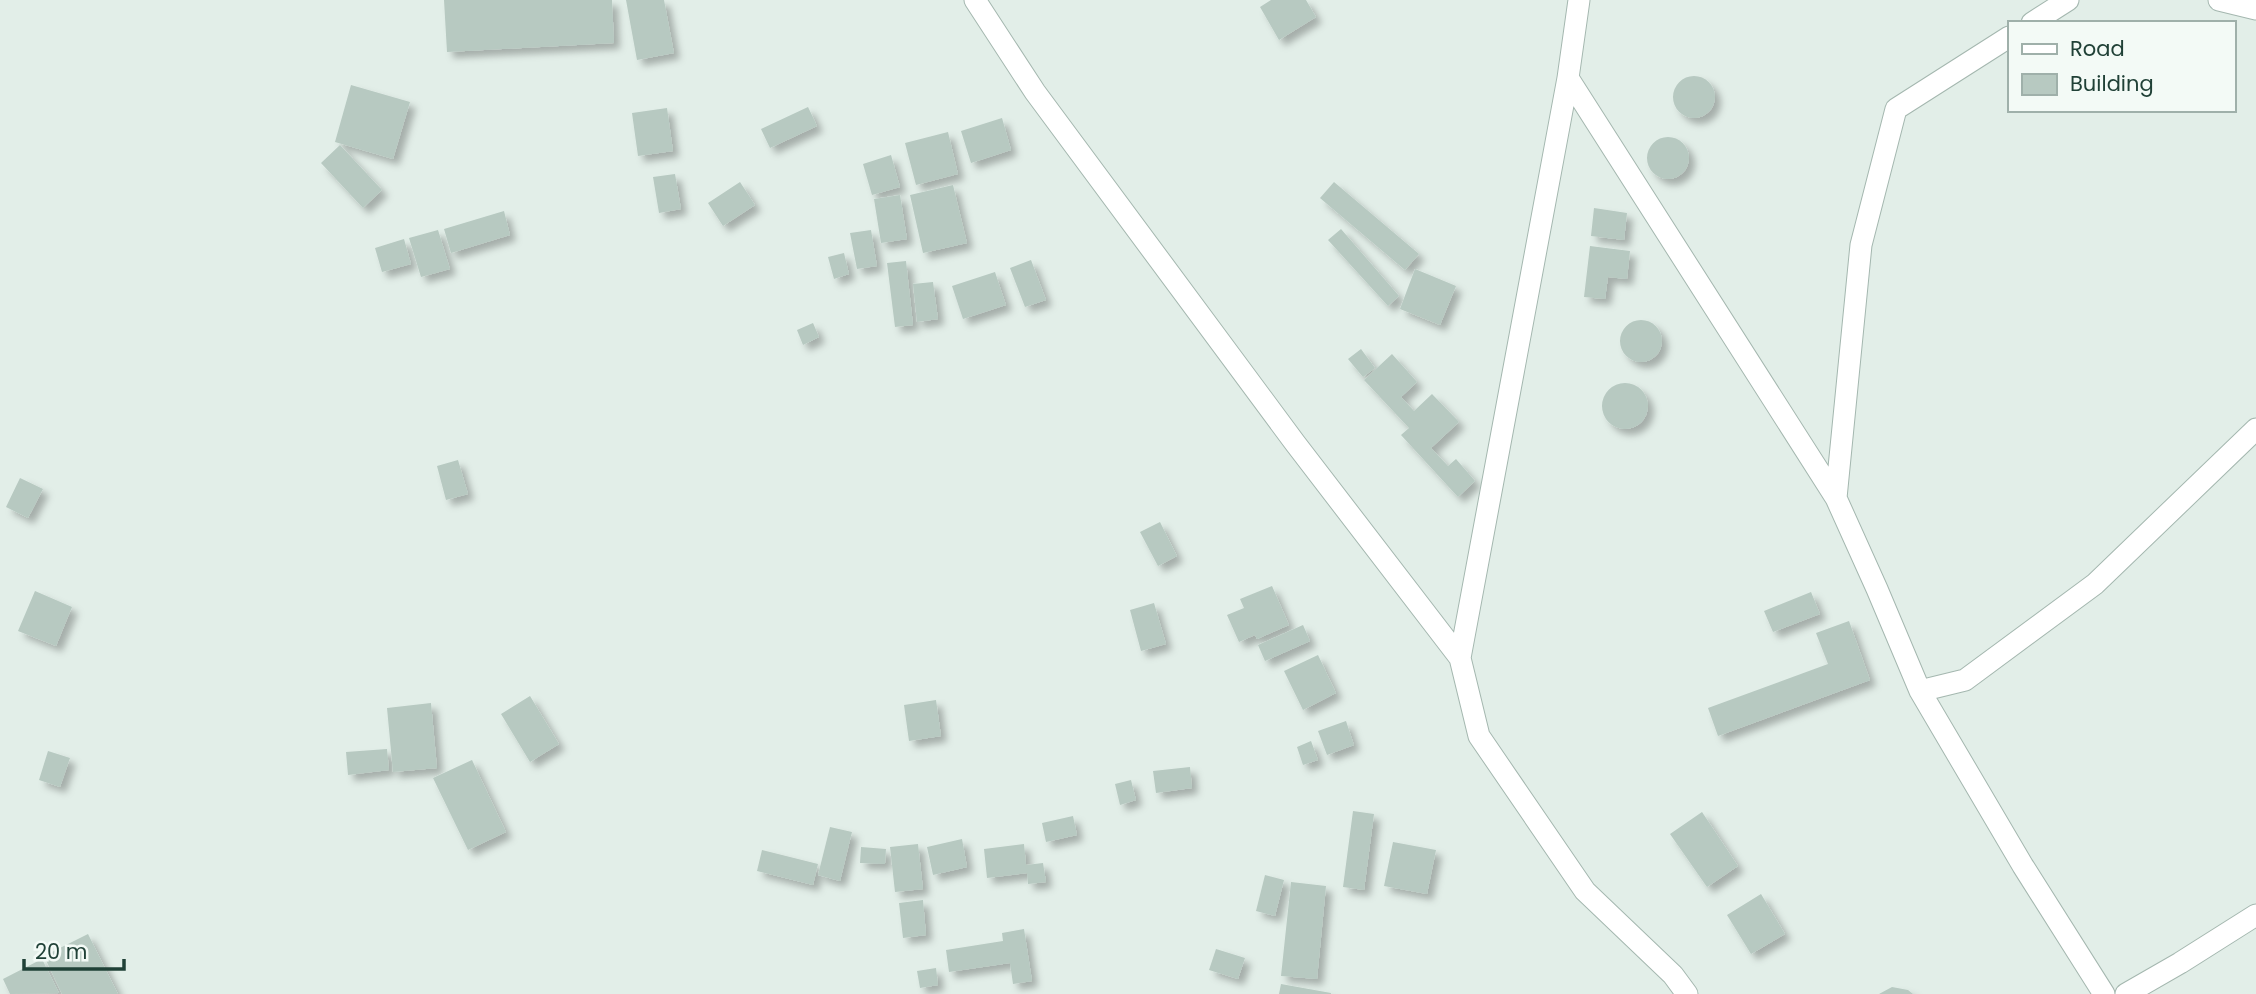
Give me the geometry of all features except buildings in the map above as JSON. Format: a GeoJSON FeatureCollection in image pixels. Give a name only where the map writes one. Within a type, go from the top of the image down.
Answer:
{"type":"FeatureCollection","features":[{"type":"Feature","properties":{"kind":"street"},"geometry":{"type":"LineString","coordinates":[[975,0],[1035,92],[1295,443],[1460,658],[1479,736],[1585,891],[1673,975],[1687,994]]}},
{"type":"Feature","properties":{"kind":"street"},"geometry":{"type":"LineString","coordinates":[[1460,658],[1568,78],[1579,0]]}},
{"type":"Feature","properties":{"kind":"street"},"geometry":{"type":"LineString","coordinates":[[2035,21],[2068,0]]}},
{"type":"Feature","properties":{"kind":"street"},"geometry":{"type":"LineString","coordinates":[[2220,0],[2256,9]]}},
{"type":"Feature","properties":{"kind":"street"},"geometry":{"type":"LineString","coordinates":[[1836,498],[1861,245],[1896,109],[2008,38]]}},
{"type":"Feature","properties":{"kind":"street"},"geometry":{"type":"LineString","coordinates":[[1568,78],[1836,498],[1920,691],[2104,994]]}},
{"type":"Feature","properties":{"kind":"street"},"geometry":{"type":"LineString","coordinates":[[1920,691],[1965,680],[2095,584],[2256,429]]}},
{"type":"Feature","properties":{"kind":"street"},"geometry":{"type":"LineString","coordinates":[[2126,994],[2256,915]]}}]}
